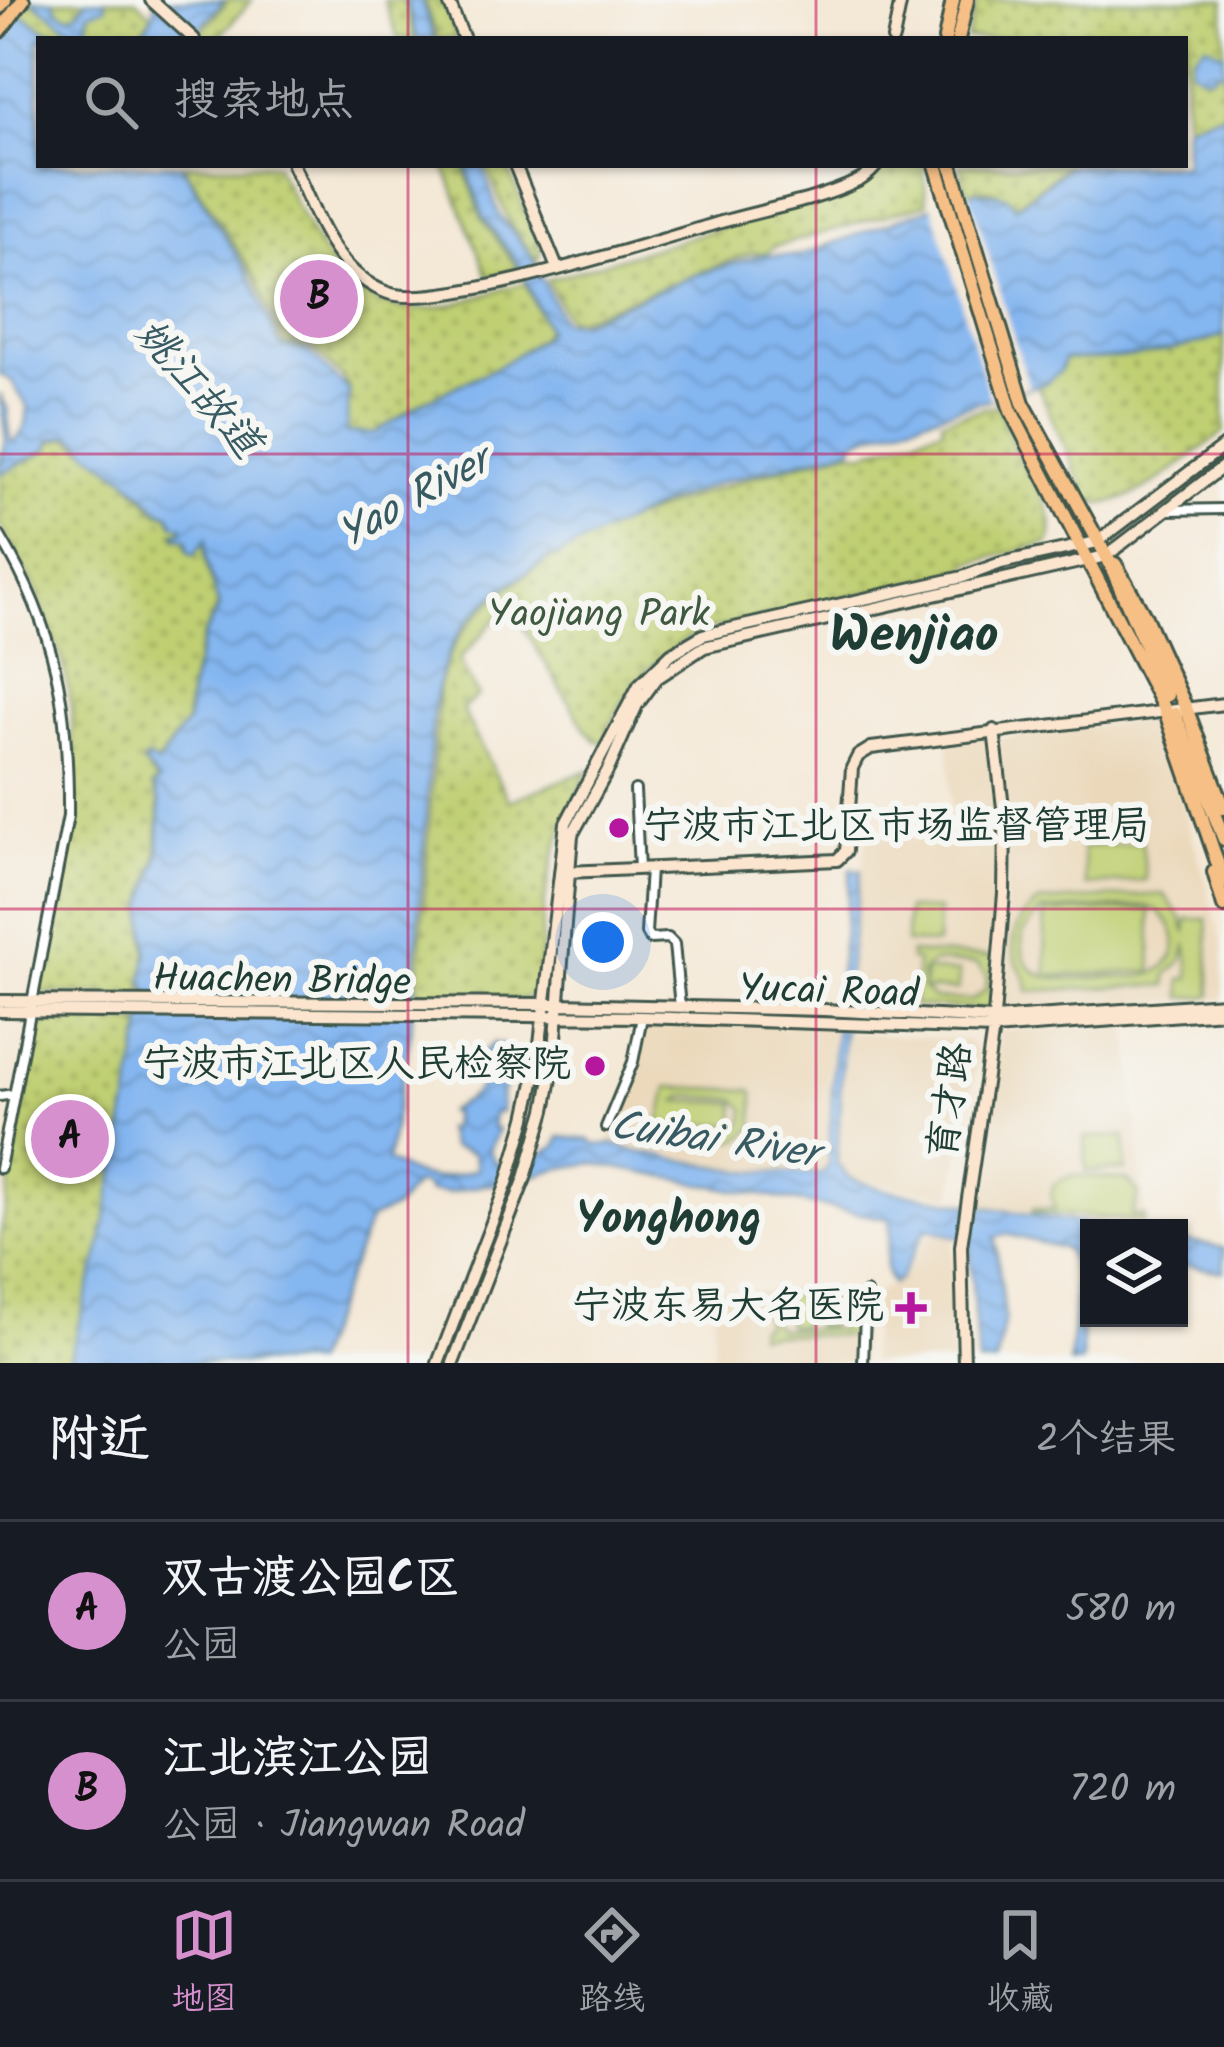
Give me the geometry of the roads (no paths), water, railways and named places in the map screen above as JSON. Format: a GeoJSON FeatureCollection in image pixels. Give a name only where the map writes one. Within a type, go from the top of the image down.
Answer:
{"type":"FeatureCollection","features":[{"type":"Feature","properties":{"kind":"main road"},"geometry":{"type":"LineString","coordinates":[[0,31],[22,0]]}},
{"type":"Feature","properties":{"kind":"main road"},"geometry":{"type":"LineString","coordinates":[[151,0],[191,36]]}},
{"type":"Feature","properties":{"kind":"main road"},"geometry":{"type":"LineString","coordinates":[[448,0],[463,36]]}},
{"type":"Feature","properties":{"kind":"main road"},"geometry":{"type":"LineString","coordinates":[[893,36],[901,0]]}},
{"type":"Feature","properties":{"kind":"main road"},"geometry":{"type":"LineString","coordinates":[[946,36],[953,0]]}},
{"type":"Feature","properties":{"kind":"main road"},"geometry":{"type":"LineString","coordinates":[[959,36],[968,0]]}},
{"type":"Feature","properties":{"kind":"main road"},"geometry":{"type":"LineString","coordinates":[[294,168],[347,268],[390,294],[418,298],[542,272],[857,182],[873,168]]}},
{"type":"Feature","properties":{"kind":"main road"},"geometry":{"type":"LineString","coordinates":[[516,168],[556,268]]}},
{"type":"Feature","properties":{"kind":"main road"},"geometry":{"type":"LineString","coordinates":[[937,168],[1017,407],[1107,558],[1224,839]]}},
{"type":"Feature","properties":{"kind":"main road"},"geometry":{"type":"LineString","coordinates":[[953,171],[1019,428],[1084,562],[1224,808]]}},
{"type":"Feature","properties":{"kind":"main road"},"geometry":{"type":"LineString","coordinates":[[438,1363],[507,1183],[537,1069],[566,823],[601,763],[627,703],[671,654],[703,635],[963,578],[1001,563],[1097,542],[1224,446]]}},
{"type":"Feature","properties":{"kind":"main road"},"geometry":{"type":"LineString","coordinates":[[453,1363],[525,1178],[545,1111],[559,1010],[572,836],[637,705],[657,677],[704,647],[1107,558],[1224,466]]}},
{"type":"Feature","properties":{"kind":"main road"},"geometry":{"type":"LineString","coordinates":[[567,872],[837,860],[846,851],[852,768],[862,752],[994,730],[1224,704]]}},
{"type":"Feature","properties":{"kind":"main road"},"geometry":{"type":"LineString","coordinates":[[1170,710],[1224,882]]}},
{"type":"Feature","properties":{"kind":"main road"},"geometry":{"type":"LineString","coordinates":[[1170,710],[1224,906]]}},
{"type":"Feature","properties":{"kind":"main road","name":"育才路"},"geometry":{"type":"LineString","coordinates":[[964,1363],[961,1246],[993,1024],[1005,825],[994,730]]}},
{"type":"Feature","properties":{"kind":"main road"},"geometry":{"type":"LineString","coordinates":[[0,1001],[30,1007]]}},
{"type":"Feature","properties":{"kind":"main road","name":"Yucai Road"},"geometry":{"type":"LineString","coordinates":[[993,1024],[1224,1003]]}},
{"type":"Feature","properties":{"kind":"main road"},"geometry":{"type":"LineString","coordinates":[[0,1011],[30,1007]]}},
{"type":"Feature","properties":{"kind":"main road","name":"Huachen Bridge"},"geometry":{"type":"LineString","coordinates":[[30,1007],[431,1010]]}},
{"type":"Feature","properties":{"kind":"main road","name":"Yucai Road"},"geometry":{"type":"LineString","coordinates":[[431,1010],[680,1007],[993,1024],[1224,1012]]}},
{"type":"Feature","properties":{"kind":"main road","name":"Yucai Road"},"geometry":{"type":"LineString","coordinates":[[559,1010],[642,1017],[825,1016]]}},
{"type":"Feature","properties":{"kind":"street"},"geometry":{"type":"LineString","coordinates":[[1164,511],[1224,509]]}},
{"type":"Feature","properties":{"kind":"street"},"geometry":{"type":"LineString","coordinates":[[0,536],[49,634],[68,744],[68,816],[0,1168]]}},
{"type":"Feature","properties":{"kind":"street"},"geometry":{"type":"LineString","coordinates":[[635,790],[645,869],[646,933],[674,944],[680,1007]]}},
{"type":"Feature","properties":{"kind":"street"},"geometry":{"type":"LineString","coordinates":[[606,1127],[633,1062],[642,1017]]}},
{"type":"Feature","properties":{"kind":"street"},"geometry":{"type":"LineString","coordinates":[[0,1096],[14,1094]]}},
{"type":"Feature","properties":{"kind":"street"},"geometry":{"type":"LineString","coordinates":[[863,1363],[866,1293]]}},
{"type":"Feature","properties":{"kind":"water"},"geometry":{"type":"Polygon","coordinates":[[[31,0],[53,0],[69,16],[87,0],[105,0],[106,7],[88,13],[88,25],[80,31],[31,0]]]}},
{"type":"Feature","properties":{"kind":"water"},"geometry":{"type":"Polygon","coordinates":[[[155,0],[224,0],[192,36],[141,36],[153,15],[155,0]]]}},
{"type":"Feature","properties":{"kind":"water"},"geometry":{"type":"Polygon","coordinates":[[[406,0],[421,0],[433,36],[416,36],[406,0]]]}},
{"type":"Feature","properties":{"kind":"water"},"geometry":{"type":"Polygon","coordinates":[[[0,2],[55,36],[36,36],[36,168],[183,168],[249,275],[280,346],[308,351],[349,391],[346,433],[375,433],[424,402],[501,365],[542,338],[547,329],[518,263],[484,218],[467,168],[483,168],[499,215],[529,252],[562,321],[578,323],[693,276],[762,255],[798,256],[976,191],[1006,196],[1016,207],[1067,168],[1188,168],[1188,124],[1224,113],[1224,335],[1145,354],[1064,359],[1048,382],[871,434],[854,441],[853,447],[720,482],[553,555],[506,586],[471,617],[447,656],[433,711],[411,1031],[387,1161],[431,1178],[477,1169],[473,1153],[451,1147],[445,1129],[450,1130],[453,1114],[448,1112],[482,1084],[483,1053],[494,1043],[507,1047],[514,1069],[501,1094],[501,1112],[494,1112],[492,1128],[498,1130],[489,1150],[496,1164],[542,1154],[557,1146],[560,1137],[743,1171],[822,1174],[828,1166],[837,993],[851,869],[861,870],[846,988],[837,1163],[849,1178],[886,1190],[1080,1223],[1082,1363],[1070,1363],[1074,1289],[1066,1249],[1006,1234],[995,1238],[1005,1318],[996,1363],[978,1363],[969,1240],[926,1228],[900,1279],[892,1284],[886,1268],[889,1219],[592,1163],[503,1186],[487,1184],[447,1193],[430,1192],[415,1184],[395,1208],[370,1219],[313,1363],[68,1363],[101,1246],[149,993],[143,979],[148,952],[144,909],[159,857],[160,804],[154,787],[159,781],[143,763],[148,758],[158,764],[187,722],[204,635],[219,607],[206,539],[194,555],[189,552],[187,539],[177,537],[183,526],[174,524],[170,514],[76,438],[50,440],[49,448],[0,474],[6,441],[0,394],[15,443],[26,425],[28,408],[11,380],[0,375],[0,2]]]}},
{"type":"Feature","properties":{"kind":"water"},"geometry":{"type":"Polygon","coordinates":[[[1206,44],[1224,54],[1224,72],[1203,76],[1191,69],[1193,57],[1206,44]]]}},
{"type":"Feature","properties":{"kind":"water"},"geometry":{"type":"Polygon","coordinates":[[[1188,1242],[1224,1248],[1224,1272],[1188,1266],[1188,1242]]]}},
{"type":"Feature","properties":{"kind":"place","name":"江北滨江公园"},"geometry":{"type":"Point","coordinates":[319,299]}},
{"type":"Feature","properties":{"kind":"place","name":"宁波市江北区市场监督管理局"},"geometry":{"type":"Point","coordinates":[619,828]}},
{"type":"Feature","properties":{"kind":"place","name":"宁波市江北区人民检察院"},"geometry":{"type":"Point","coordinates":[595,1066]}},
{"type":"Feature","properties":{"kind":"place","name":"双古渡公园C区"},"geometry":{"type":"Point","coordinates":[70,1139]}},
{"type":"Feature","properties":{"kind":"place","name":"宁波东易大名医院"},"geometry":{"type":"Point","coordinates":[911,1308]}},
{"type":"Feature","properties":{"kind":"district","name":"Wenjiao"},"geometry":{"type":"Point","coordinates":[914,637]}},
{"type":"Feature","properties":{"kind":"district","name":"Yonghong"},"geometry":{"type":"Point","coordinates":[669,1221]}},
{"type":"Feature","properties":{"kind":"water label","name":"姚江故道"},"geometry":{"type":"Point","coordinates":[197,389]}},
{"type":"Feature","properties":{"kind":"water label","name":"Yao River"},"geometry":{"type":"Point","coordinates":[414,499]}},
{"type":"Feature","properties":{"kind":"water label","name":"Cuibai River"},"geometry":{"type":"Point","coordinates":[714,1141]}},
{"type":"Feature","properties":{"kind":"park label","name":"Yaojiang Park"},"geometry":{"type":"Point","coordinates":[599,616]}}]}
